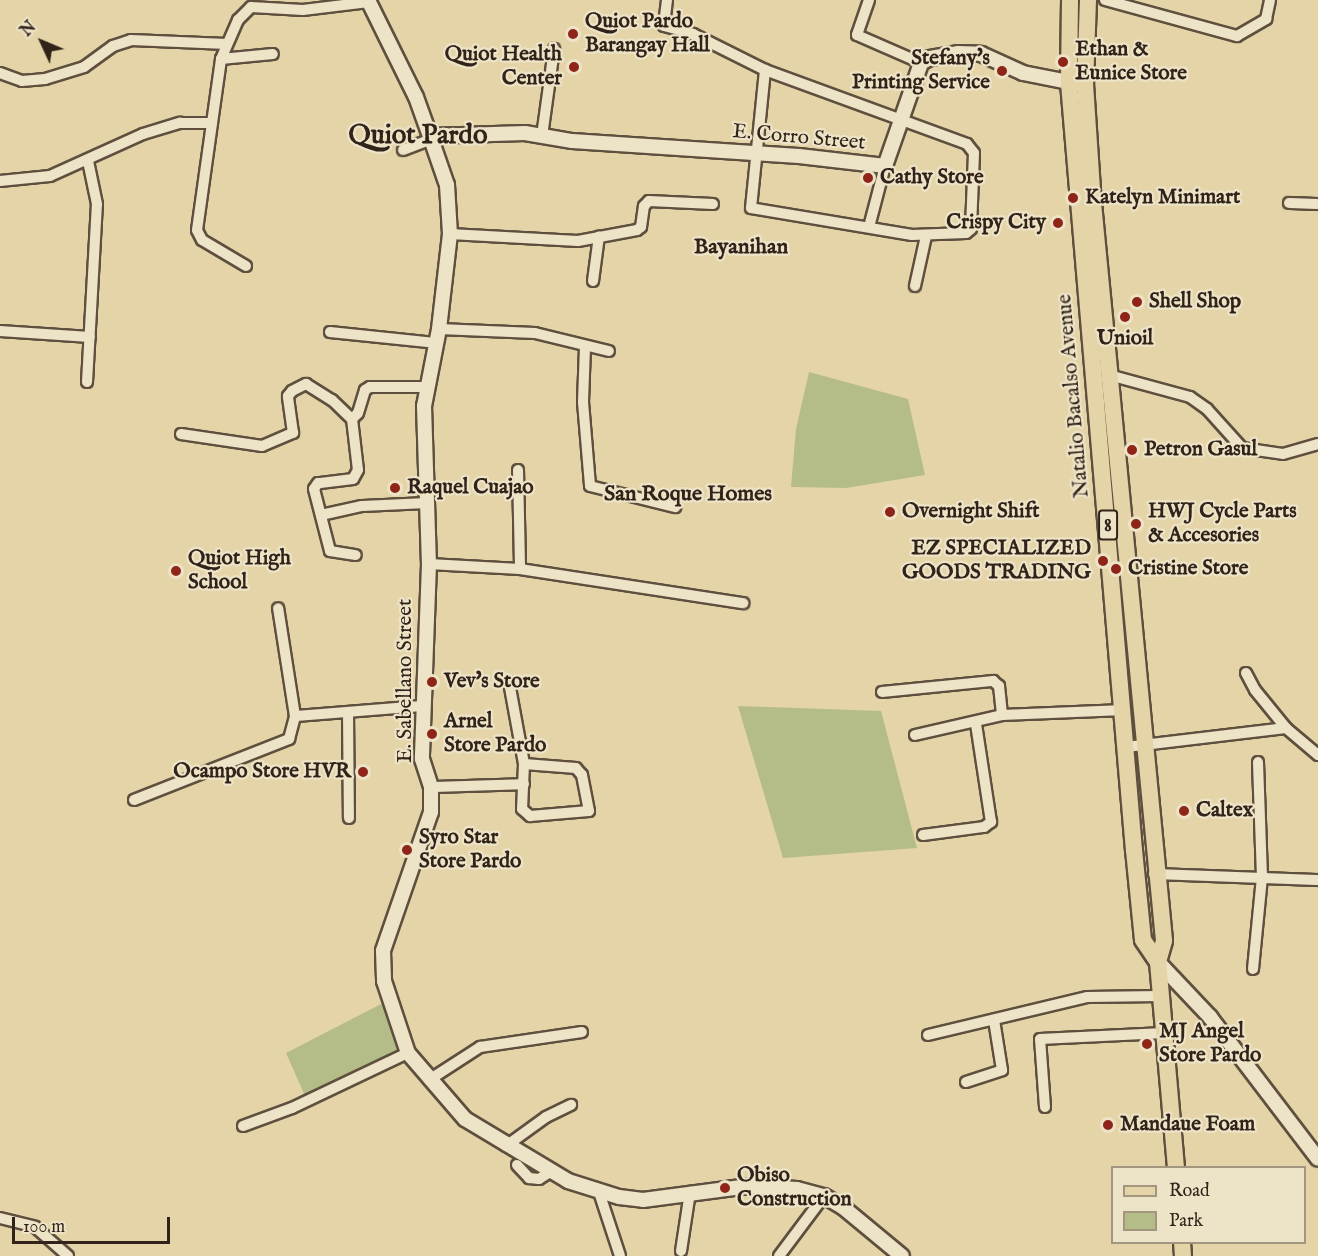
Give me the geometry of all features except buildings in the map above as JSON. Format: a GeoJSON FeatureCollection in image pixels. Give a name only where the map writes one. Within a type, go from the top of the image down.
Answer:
{"type":"FeatureCollection","features":[{"type":"Feature","properties":{"kind":"main road","name":"Natalio Bacalso Avenue"},"geometry":{"type":"LineString","coordinates":[[1070,0],[1126,747],[1143,940],[1158,962]]}},
{"type":"Feature","properties":{"kind":"main road","name":"Natalio Bacalso Avenue"},"geometry":{"type":"LineString","coordinates":[[1088,0],[1077,84],[1144,744],[1154,874],[1164,941],[1158,962],[1176,1166]]}},
{"type":"Feature","properties":{"kind":"street"},"geometry":{"type":"LineString","coordinates":[[667,0],[664,26],[693,34],[765,70],[967,144],[974,153],[971,229],[966,233],[926,236],[751,208],[765,70]]}},
{"type":"Feature","properties":{"kind":"street"},"geometry":{"type":"LineString","coordinates":[[869,0],[857,34],[921,63],[958,53],[981,54],[1023,74],[1077,84]]}},
{"type":"Feature","properties":{"kind":"street"},"geometry":{"type":"LineString","coordinates":[[1106,0],[1237,36],[1266,20],[1270,0]]}},
{"type":"Feature","properties":{"kind":"street"},"geometry":{"type":"LineString","coordinates":[[246,266],[202,240],[197,230],[221,59],[227,44],[242,12],[251,7],[303,10],[369,1]]}},
{"type":"Feature","properties":{"kind":"street","name":"E. Sabellano Street"},"geometry":{"type":"LineString","coordinates":[[369,1],[416,97],[431,138],[447,185],[450,234],[438,336],[426,387],[429,564],[422,759],[431,787],[431,812],[383,951],[384,981],[408,1053],[465,1119],[550,1172],[598,1192],[643,1200],[690,1192],[763,1185],[824,1196],[902,1256]]}},
{"type":"Feature","properties":{"kind":"street"},"geometry":{"type":"LineString","coordinates":[[0,72],[22,81],[45,79],[84,67],[113,46],[131,40],[227,44]]}},
{"type":"Feature","properties":{"kind":"street"},"geometry":{"type":"LineString","coordinates":[[542,136],[554,49]]}},
{"type":"Feature","properties":{"kind":"street"},"geometry":{"type":"LineString","coordinates":[[221,59],[273,54]]}},
{"type":"Feature","properties":{"kind":"street","name":"E. Corro Street"},"geometry":{"type":"LineString","coordinates":[[431,138],[525,132],[542,136],[885,166],[921,63]]}},
{"type":"Feature","properties":{"kind":"street"},"geometry":{"type":"LineString","coordinates":[[0,181],[50,176],[88,161],[142,134],[180,123],[212,123]]}},
{"type":"Feature","properties":{"kind":"street"},"geometry":{"type":"LineString","coordinates":[[404,150],[431,138]]}},
{"type":"Feature","properties":{"kind":"street"},"geometry":{"type":"LineString","coordinates":[[87,382],[97,204],[88,161]]}},
{"type":"Feature","properties":{"kind":"street"},"geometry":{"type":"LineString","coordinates":[[869,227],[885,166]]}},
{"type":"Feature","properties":{"kind":"street"},"geometry":{"type":"LineString","coordinates":[[450,234],[578,241],[632,232],[641,227],[644,206],[649,201],[714,204]]}},
{"type":"Feature","properties":{"kind":"street"},"geometry":{"type":"LineString","coordinates":[[1290,203],[1318,204]]}},
{"type":"Feature","properties":{"kind":"street"},"geometry":{"type":"LineString","coordinates":[[593,281],[599,236]]}},
{"type":"Feature","properties":{"kind":"street"},"geometry":{"type":"LineString","coordinates":[[915,286],[926,236]]}},
{"type":"Feature","properties":{"kind":"street"},"geometry":{"type":"LineString","coordinates":[[0,331],[90,337]]}},
{"type":"Feature","properties":{"kind":"street"},"geometry":{"type":"LineString","coordinates":[[330,332],[438,336],[535,333],[609,351]]}},
{"type":"Feature","properties":{"kind":"street"},"geometry":{"type":"LineString","coordinates":[[585,347],[583,402],[590,486],[675,507]]}},
{"type":"Feature","properties":{"kind":"street"},"geometry":{"type":"LineString","coordinates":[[1108,375],[1190,397],[1207,409],[1242,448],[1283,454],[1318,444]]}},
{"type":"Feature","properties":{"kind":"street"},"geometry":{"type":"LineString","coordinates":[[181,434],[262,446],[290,435],[294,430],[288,396],[306,384],[352,419],[357,476],[315,485],[330,551],[356,555]]}},
{"type":"Feature","properties":{"kind":"street"},"geometry":{"type":"LineString","coordinates":[[352,419],[358,413],[364,390],[370,387],[426,387]]}},
{"type":"Feature","properties":{"kind":"street"},"geometry":{"type":"LineString","coordinates":[[518,470],[520,568]]}},
{"type":"Feature","properties":{"kind":"street"},"geometry":{"type":"LineString","coordinates":[[321,515],[362,506],[427,503]]}},
{"type":"Feature","properties":{"kind":"street"},"geometry":{"type":"LineString","coordinates":[[429,564],[520,568],[743,603]]}},
{"type":"Feature","properties":{"kind":"street"},"geometry":{"type":"LineString","coordinates":[[134,800],[289,739],[295,716],[278,608]]}},
{"type":"Feature","properties":{"kind":"street"},"geometry":{"type":"LineString","coordinates":[[1246,673],[1255,690],[1286,728],[1318,755]]}},
{"type":"Feature","properties":{"kind":"street"},"geometry":{"type":"LineString","coordinates":[[882,692],[993,681],[999,686],[1002,715]]}},
{"type":"Feature","properties":{"kind":"street"},"geometry":{"type":"LineString","coordinates":[[509,682],[524,764],[522,809],[530,816],[589,811],[582,775],[576,768],[524,764]]}},
{"type":"Feature","properties":{"kind":"street"},"geometry":{"type":"LineString","coordinates":[[295,716],[423,706]]}},
{"type":"Feature","properties":{"kind":"street"},"geometry":{"type":"LineString","coordinates":[[915,735],[976,724],[1002,715],[1124,710]]}},
{"type":"Feature","properties":{"kind":"street"},"geometry":{"type":"LineString","coordinates":[[348,712],[348,818]]}},
{"type":"Feature","properties":{"kind":"street"},"geometry":{"type":"LineString","coordinates":[[923,835],[984,827],[991,822],[976,724]]}},
{"type":"Feature","properties":{"kind":"street"},"geometry":{"type":"LineString","coordinates":[[1126,747],[1286,728]]}},
{"type":"Feature","properties":{"kind":"street"},"geometry":{"type":"LineString","coordinates":[[1253,969],[1262,877],[1258,762]]}},
{"type":"Feature","properties":{"kind":"street"},"geometry":{"type":"LineString","coordinates":[[431,787],[524,784]]}},
{"type":"Feature","properties":{"kind":"street"},"geometry":{"type":"LineString","coordinates":[[1154,874],[1318,880]]}},
{"type":"Feature","properties":{"kind":"street"},"geometry":{"type":"LineString","coordinates":[[1158,962],[1210,1017],[1318,1158]]}},
{"type":"Feature","properties":{"kind":"street"},"geometry":{"type":"LineString","coordinates":[[928,1035],[1087,998],[1160,996]]}},
{"type":"Feature","properties":{"kind":"street"},"geometry":{"type":"LineString","coordinates":[[966,1082],[1002,1070],[994,1020]]}},
{"type":"Feature","properties":{"kind":"street"},"geometry":{"type":"LineString","coordinates":[[429,1080],[480,1047],[582,1032]]}},
{"type":"Feature","properties":{"kind":"street"},"geometry":{"type":"LineString","coordinates":[[1045,1107],[1040,1039],[1164,1033]]}},
{"type":"Feature","properties":{"kind":"street"},"geometry":{"type":"LineString","coordinates":[[243,1126],[299,1105],[408,1053]]}},
{"type":"Feature","properties":{"kind":"street"},"geometry":{"type":"LineString","coordinates":[[506,1146],[546,1117],[571,1105]]}},
{"type":"Feature","properties":{"kind":"street"},"geometry":{"type":"LineString","coordinates":[[517,1166],[530,1178],[550,1172]]}},
{"type":"Feature","properties":{"kind":"street"},"geometry":{"type":"LineString","coordinates":[[598,1192],[620,1256]]}},
{"type":"Feature","properties":{"kind":"street"},"geometry":{"type":"LineString","coordinates":[[681,1251],[690,1192]]}},
{"type":"Feature","properties":{"kind":"street"},"geometry":{"type":"LineString","coordinates":[[780,1256],[824,1196]]}},
{"type":"Feature","properties":{"kind":"street"},"geometry":{"type":"LineString","coordinates":[[0,1218],[35,1227],[68,1256]]}},
{"type":"Feature","properties":{"kind":"green space"},"geometry":{"type":"Polygon","coordinates":[[[809,372],[908,399],[925,475],[846,488],[791,487],[796,429],[809,372]]]}},
{"type":"Feature","properties":{"kind":"green space"},"geometry":{"type":"Polygon","coordinates":[[[738,706],[881,711],[917,848],[783,858],[738,706]]]}},
{"type":"Feature","properties":{"kind":"green space"},"geometry":{"type":"Polygon","coordinates":[[[383,1003],[399,1051],[306,1098],[286,1053],[383,1003]]]}},
{"type":"Feature","properties":{"kind":"place","name":"Quiot Pardo Barangay Hall"},"geometry":{"type":"Point","coordinates":[573,34]}},
{"type":"Feature","properties":{"kind":"place","name":"Ethan & Eunice Store"},"geometry":{"type":"Point","coordinates":[1063,62]}},
{"type":"Feature","properties":{"kind":"place","name":"Quiot Health Center"},"geometry":{"type":"Point","coordinates":[574,67]}},
{"type":"Feature","properties":{"kind":"place","name":"Stefany's Printing Service"},"geometry":{"type":"Point","coordinates":[1002,71]}},
{"type":"Feature","properties":{"kind":"place","name":"Cathy Store"},"geometry":{"type":"Point","coordinates":[868,178]}},
{"type":"Feature","properties":{"kind":"place","name":"Katelyn Minimart"},"geometry":{"type":"Point","coordinates":[1073,198]}},
{"type":"Feature","properties":{"kind":"place","name":"Crispy City"},"geometry":{"type":"Point","coordinates":[1058,223]}},
{"type":"Feature","properties":{"kind":"place","name":"Shell Shop"},"geometry":{"type":"Point","coordinates":[1137,302]}},
{"type":"Feature","properties":{"kind":"place","name":"Unioil"},"geometry":{"type":"Point","coordinates":[1125,317]}},
{"type":"Feature","properties":{"kind":"place","name":"Petron Gasul"},"geometry":{"type":"Point","coordinates":[1132,450]}},
{"type":"Feature","properties":{"kind":"place","name":"Raquel Cuajao"},"geometry":{"type":"Point","coordinates":[395,488]}},
{"type":"Feature","properties":{"kind":"place","name":"Overnight Shift"},"geometry":{"type":"Point","coordinates":[890,512]}},
{"type":"Feature","properties":{"kind":"place","name":"HWJ Cycle Parts & Accesories"},"geometry":{"type":"Point","coordinates":[1136,524]}},
{"type":"Feature","properties":{"kind":"place","name":"EZ SPECIALIZED GOODS TRADING"},"geometry":{"type":"Point","coordinates":[1103,561]}},
{"type":"Feature","properties":{"kind":"place","name":"Cristine Store"},"geometry":{"type":"Point","coordinates":[1116,569]}},
{"type":"Feature","properties":{"kind":"place","name":"Quiot High School"},"geometry":{"type":"Point","coordinates":[176,571]}},
{"type":"Feature","properties":{"kind":"place","name":"Vev's Store"},"geometry":{"type":"Point","coordinates":[432,682]}},
{"type":"Feature","properties":{"kind":"place","name":"Arnel Store Pardo"},"geometry":{"type":"Point","coordinates":[432,734]}},
{"type":"Feature","properties":{"kind":"place","name":"Ocampo Store HVR"},"geometry":{"type":"Point","coordinates":[363,772]}},
{"type":"Feature","properties":{"kind":"place","name":"Caltex"},"geometry":{"type":"Point","coordinates":[1184,811]}},
{"type":"Feature","properties":{"kind":"place","name":"Syro Star Store Pardo"},"geometry":{"type":"Point","coordinates":[407,850]}},
{"type":"Feature","properties":{"kind":"place","name":"MJ Angel Store Pardo"},"geometry":{"type":"Point","coordinates":[1147,1044]}},
{"type":"Feature","properties":{"kind":"place","name":"Mandaue Foam"},"geometry":{"type":"Point","coordinates":[1108,1125]}},
{"type":"Feature","properties":{"kind":"place","name":"Obiso Construction"},"geometry":{"type":"Point","coordinates":[725,1188]}},
{"type":"Feature","properties":{"kind":"district","name":"Quiot Pardo"},"geometry":{"type":"Point","coordinates":[418,137]}},
{"type":"Feature","properties":{"kind":"district","name":"Bayanihan"},"geometry":{"type":"Point","coordinates":[741,248]}},
{"type":"Feature","properties":{"kind":"district","name":"San Roque Homes"},"geometry":{"type":"Point","coordinates":[688,495]}}]}
